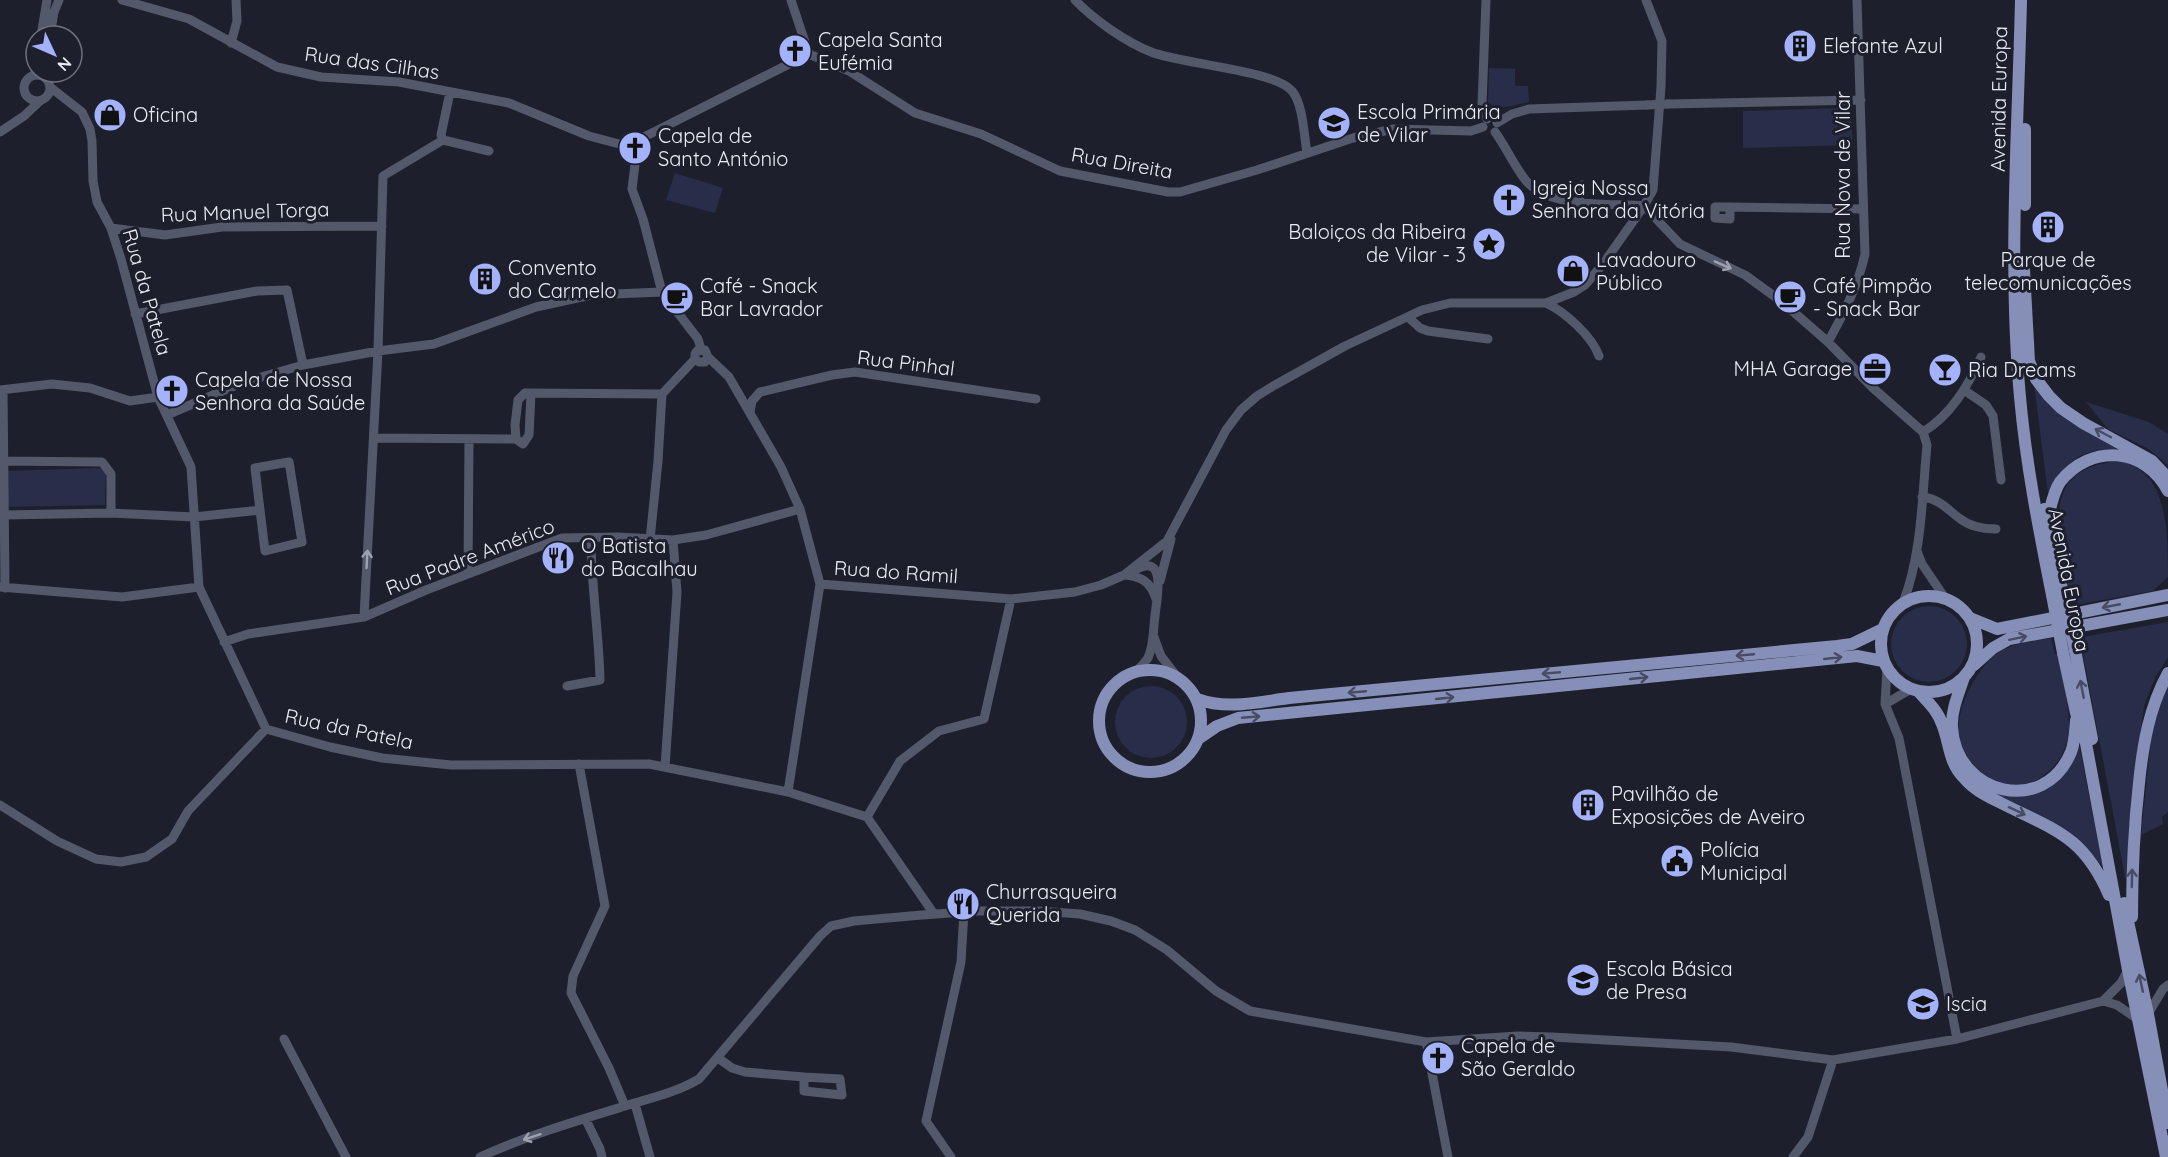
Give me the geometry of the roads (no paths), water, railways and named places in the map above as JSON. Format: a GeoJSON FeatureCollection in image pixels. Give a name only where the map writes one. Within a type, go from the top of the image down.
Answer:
{"type":"FeatureCollection","features":[{"type":"Feature","properties":{"kind":"main road","name":"Avenida Europa"},"geometry":{"type":"LineString","coordinates":[[2021,0],[2016,159],[2016,278],[2018,355],[2026,444],[2132,937],[2166,1157]]}},
{"type":"Feature","properties":{"kind":"main road","name":"Avenida Europa"},"geometry":{"type":"LineString","coordinates":[[2027,0],[2024,307],[2028,394],[2038,478],[2057,594]]}},
{"type":"Feature","properties":{"kind":"main road"},"geometry":{"type":"LineString","coordinates":[[2024,270],[2028,304],[2029,362],[2042,388],[2061,408],[2083,423],[2152,461],[2168,478]]}},
{"type":"Feature","properties":{"kind":"main road"},"geometry":{"type":"LineString","coordinates":[[2046,523],[2058,484],[2074,468],[2089,458],[2122,456],[2146,464],[2161,478],[2168,491]]}},
{"type":"Feature","properties":{"kind":"main road"},"geometry":{"type":"LineString","coordinates":[[1970,618],[1997,629],[2163,596],[2168,585]]}},
{"type":"Feature","properties":{"kind":"main road"},"geometry":{"type":"LineString","coordinates":[[2076,713],[2075,735],[2071,752],[2055,776],[2038,786],[2023,791],[2007,791],[1991,787],[1977,778],[1965,765],[1954,738],[1952,726],[1953,714],[1977,649],[1975,627],[1970,618],[1945,598],[1923,596],[1903,603],[1894,610],[1883,629],[1881,639],[1885,664],[1894,677],[1915,690],[1938,713],[1953,764],[1962,777],[1976,790],[2047,824],[2076,845],[2087,856],[2103,882],[2118,918]]}},
{"type":"Feature","properties":{"kind":"main road"},"geometry":{"type":"LineString","coordinates":[[1915,690],[1935,692],[1946,689],[1993,648],[2009,639],[2168,610]]}},
{"type":"Feature","properties":{"kind":"main road"},"geometry":{"type":"LineString","coordinates":[[1197,699],[1212,705],[1227,706],[1836,646],[1852,644],[1883,629]]}},
{"type":"Feature","properties":{"kind":"main road","name":"Avenida Europa"},"geometry":{"type":"LineString","coordinates":[[2069,652],[2076,713],[2085,738],[2128,970],[2143,1017],[2168,1123]]}},
{"type":"Feature","properties":{"kind":"main road"},"geometry":{"type":"LineString","coordinates":[[1198,739],[1217,726],[1238,718],[1857,656],[1885,664]]}},
{"type":"Feature","properties":{"kind":"main road"},"geometry":{"type":"LineString","coordinates":[[1150,670],[1165,672],[1178,678],[1189,687],[1197,699],[1201,712],[1198,739],[1192,751],[1183,761],[1171,768],[1144,773],[1129,769],[1116,760],[1106,748],[1100,734],[1098,718],[1109,690],[1121,679],[1135,672],[1150,670]]}},
{"type":"Feature","properties":{"kind":"main road"},"geometry":{"type":"LineString","coordinates":[[2132,937],[2133,835],[2144,739],[2151,710],[2168,673]]}},
{"type":"Feature","properties":{"kind":"street"},"geometry":{"type":"LineString","coordinates":[[43,24],[47,0]]}},
{"type":"Feature","properties":{"kind":"street"},"geometry":{"type":"LineString","coordinates":[[52,0],[60,0],[54,12],[52,24]]}},
{"type":"Feature","properties":{"kind":"street","name":"Rua das Cilhas"},"geometry":{"type":"LineString","coordinates":[[122,0],[189,19],[277,67],[321,77],[399,82],[509,103],[589,136],[623,145]]}},
{"type":"Feature","properties":{"kind":"street"},"geometry":{"type":"LineString","coordinates":[[231,43],[237,21],[236,0]]}},
{"type":"Feature","properties":{"kind":"street"},"geometry":{"type":"LineString","coordinates":[[636,156],[625,152],[623,145],[629,137],[640,140],[809,54],[790,0]]}},
{"type":"Feature","properties":{"kind":"street"},"geometry":{"type":"LineString","coordinates":[[1075,0],[1123,38],[1150,52],[1180,61],[1261,75],[1285,83],[1298,100],[1307,153]]}},
{"type":"Feature","properties":{"kind":"street"},"geometry":{"type":"LineString","coordinates":[[1486,0],[1482,104],[1488,134],[1512,114],[1529,109],[1862,100]]}},
{"type":"Feature","properties":{"kind":"street"},"geometry":{"type":"LineString","coordinates":[[1124,575],[1159,549],[1172,534],[1219,442],[1241,411],[1257,396],[1345,346],[1428,308],[1450,303],[1546,303],[1574,292],[1590,280],[1644,206],[1653,190],[1662,41],[1647,0]]}},
{"type":"Feature","properties":{"kind":"street","name":"Rua Nova de Vilar"},"geometry":{"type":"LineString","coordinates":[[1828,342],[1853,296],[1865,254],[1862,100],[1857,0]]}},
{"type":"Feature","properties":{"kind":"street","name":"Rua Direita"},"geometry":{"type":"LineString","coordinates":[[809,54],[849,71],[915,113],[981,134],[1060,171],[1174,193],[1353,138],[1393,129],[1471,130],[1485,123]]}},
{"type":"Feature","properties":{"kind":"street"},"geometry":{"type":"LineString","coordinates":[[24,116],[27,97],[25,84]]}},
{"type":"Feature","properties":{"kind":"street"},"geometry":{"type":"LineString","coordinates":[[0,132],[24,116],[43,99],[48,84]]}},
{"type":"Feature","properties":{"kind":"street","name":"Rua da Patela"},"geometry":{"type":"LineString","coordinates":[[53,84],[82,112],[90,129],[93,181],[97,202],[111,228],[122,259],[158,397],[191,467],[199,587],[266,729],[330,747],[382,758],[451,765],[649,764],[788,792],[867,817]]}},
{"type":"Feature","properties":{"kind":"street"},"geometry":{"type":"LineString","coordinates":[[443,140],[441,135],[450,92]]}},
{"type":"Feature","properties":{"kind":"street"},"geometry":{"type":"LineString","coordinates":[[27,97],[35,101],[65,98]]}},
{"type":"Feature","properties":{"kind":"street"},"geometry":{"type":"LineString","coordinates":[[1485,123],[1494,120],[1496,128],[1527,183],[1546,194],[1579,202],[1644,206],[1680,244],[1745,275],[1781,301],[1828,342],[1923,432],[1927,445],[1917,548],[1912,580],[1903,603]]}},
{"type":"Feature","properties":{"kind":"street"},"geometry":{"type":"LineString","coordinates":[[364,617],[378,351],[383,176],[443,140],[489,151]]}},
{"type":"Feature","properties":{"kind":"street"},"geometry":{"type":"LineString","coordinates":[[640,140],[643,149],[636,156],[632,189],[643,219],[662,292],[698,339],[701,349],[707,352],[708,357],[705,362],[699,363],[695,359]]}},
{"type":"Feature","properties":{"kind":"street"},"geometry":{"type":"LineString","coordinates":[[1579,202],[1582,185]]}},
{"type":"Feature","properties":{"kind":"street"},"geometry":{"type":"LineString","coordinates":[[1730,207],[1863,209]]}},
{"type":"Feature","properties":{"kind":"street","name":"Rua Manuel Torga"},"geometry":{"type":"LineString","coordinates":[[111,228],[165,235],[222,227],[382,226]]}},
{"type":"Feature","properties":{"kind":"street"},"geometry":{"type":"LineString","coordinates":[[135,314],[257,291],[287,290],[303,365]]}},
{"type":"Feature","properties":{"kind":"street"},"geometry":{"type":"LineString","coordinates":[[167,415],[241,383],[303,365],[378,351],[434,344],[536,307],[591,295],[662,292]]}},
{"type":"Feature","properties":{"kind":"street"},"geometry":{"type":"LineString","coordinates":[[1546,303],[1563,313],[1595,346],[1599,356]]}},
{"type":"Feature","properties":{"kind":"street"},"geometry":{"type":"LineString","coordinates":[[1408,316],[1420,328],[1428,331],[1488,339]]}},
{"type":"Feature","properties":{"kind":"street"},"geometry":{"type":"LineString","coordinates":[[651,540],[662,394],[695,359],[695,354],[701,349]]}},
{"type":"Feature","properties":{"kind":"street","name":"Rua do Ramil"},"geometry":{"type":"LineString","coordinates":[[708,357],[729,377],[781,467],[800,509],[820,584],[1011,599],[1075,592],[1101,585],[1124,575]]}},
{"type":"Feature","properties":{"kind":"street"},"geometry":{"type":"LineString","coordinates":[[1923,432],[1946,414],[1964,390],[1981,357]]}},
{"type":"Feature","properties":{"kind":"street","name":"Rua Pinhal"},"geometry":{"type":"LineString","coordinates":[[750,412],[752,401],[760,392],[832,375],[855,372],[1036,399]]}},
{"type":"Feature","properties":{"kind":"street"},"geometry":{"type":"LineString","coordinates":[[158,397],[130,401],[90,388],[52,384],[2,390],[4,461],[2,588],[122,597],[199,587]]}},
{"type":"Feature","properties":{"kind":"street"},"geometry":{"type":"LineString","coordinates":[[1964,390],[1986,405],[1993,416],[2001,480]]}},
{"type":"Feature","properties":{"kind":"street"},"geometry":{"type":"LineString","coordinates":[[516,439],[518,400],[525,393],[662,394]]}},
{"type":"Feature","properties":{"kind":"street"},"geometry":{"type":"LineString","coordinates":[[374,438],[516,439],[523,444],[529,435],[531,394]]}},
{"type":"Feature","properties":{"kind":"street"},"geometry":{"type":"LineString","coordinates":[[468,574],[469,439]]}},
{"type":"Feature","properties":{"kind":"street"},"geometry":{"type":"LineString","coordinates":[[4,461],[102,462],[111,474],[111,513]]}},
{"type":"Feature","properties":{"kind":"street"},"geometry":{"type":"LineString","coordinates":[[289,462],[302,542],[265,550],[260,510],[255,468],[289,462]]}},
{"type":"Feature","properties":{"kind":"street"},"geometry":{"type":"LineString","coordinates":[[1922,497],[1942,504],[1961,520],[1976,526],[1996,529]]}},
{"type":"Feature","properties":{"kind":"street","name":"Rua Padre Américo"},"geometry":{"type":"LineString","coordinates":[[224,642],[248,634],[364,617],[562,538],[618,537],[673,540],[706,535],[800,509]]}},
{"type":"Feature","properties":{"kind":"street"},"geometry":{"type":"LineString","coordinates":[[4,515],[111,513],[194,517],[260,510]]}},
{"type":"Feature","properties":{"kind":"street"},"geometry":{"type":"LineString","coordinates":[[1135,672],[1149,656],[1154,637],[1156,601],[1172,534]]}},
{"type":"Feature","properties":{"kind":"street"},"geometry":{"type":"LineString","coordinates":[[567,686],[600,681],[599,641],[591,576],[591,537]]}},
{"type":"Feature","properties":{"kind":"street"},"geometry":{"type":"LineString","coordinates":[[665,767],[676,602],[673,540]]}},
{"type":"Feature","properties":{"kind":"street"},"geometry":{"type":"LineString","coordinates":[[1917,548],[1922,564],[1945,598]]}},
{"type":"Feature","properties":{"kind":"street"},"geometry":{"type":"LineString","coordinates":[[1124,575],[1149,566],[1155,569],[1158,575],[1159,591]]}},
{"type":"Feature","properties":{"kind":"street"},"geometry":{"type":"LineString","coordinates":[[1124,575],[1137,575],[1147,582],[1154,591],[1156,601]]}},
{"type":"Feature","properties":{"kind":"street"},"geometry":{"type":"LineString","coordinates":[[788,792],[820,584]]}},
{"type":"Feature","properties":{"kind":"street"},"geometry":{"type":"LineString","coordinates":[[934,914],[867,817],[900,761],[939,730],[984,719],[1011,599]]}},
{"type":"Feature","properties":{"kind":"street"},"geometry":{"type":"LineString","coordinates":[[1154,637],[1161,656],[1178,678]]}},
{"type":"Feature","properties":{"kind":"street"},"geometry":{"type":"LineString","coordinates":[[1885,664],[1885,704],[1899,738],[1957,1039]]}},
{"type":"Feature","properties":{"kind":"street"},"geometry":{"type":"LineString","coordinates":[[1885,704],[1915,690]]}},
{"type":"Feature","properties":{"kind":"street"},"geometry":{"type":"LineString","coordinates":[[0,805],[57,841],[96,859],[121,862],[146,857],[172,839],[188,811],[266,729]]}},
{"type":"Feature","properties":{"kind":"street"},"geometry":{"type":"LineString","coordinates":[[579,764],[605,906],[573,976],[571,993],[630,1105],[650,1157]]}},
{"type":"Feature","properties":{"kind":"street"},"geometry":{"type":"LineString","coordinates":[[480,1157],[505,1146],[684,1088],[699,1079],[820,936],[831,926],[854,921],[964,912],[1038,911],[1080,914],[1112,921],[1135,930],[1167,950],[1216,991],[1250,1011],[1426,1042],[1518,1036],[1552,1037],[1731,1047],[1833,1060],[1957,1039],[2103,1001],[2117,988],[2128,970]]}},
{"type":"Feature","properties":{"kind":"street"},"geometry":{"type":"LineString","coordinates":[[951,1157],[926,1121],[961,962],[964,912]]}},
{"type":"Feature","properties":{"kind":"street"},"geometry":{"type":"LineString","coordinates":[[2103,1001],[2143,1017],[2168,985]]}},
{"type":"Feature","properties":{"kind":"street"},"geometry":{"type":"LineString","coordinates":[[284,1039],[346,1157]]}},
{"type":"Feature","properties":{"kind":"street"},"geometry":{"type":"LineString","coordinates":[[1426,1042],[1448,1157]]}},
{"type":"Feature","properties":{"kind":"street"},"geometry":{"type":"LineString","coordinates":[[718,1058],[732,1068],[745,1072],[804,1077]]}},
{"type":"Feature","properties":{"kind":"street"},"geometry":{"type":"LineString","coordinates":[[1794,1157],[1808,1137],[1833,1060]]}},
{"type":"Feature","properties":{"kind":"street"},"geometry":{"type":"LineString","coordinates":[[586,1119],[602,1157]]}},
{"type":"Feature","properties":{"kind":"place","name":"Elefante Azul"},"geometry":{"type":"Point","coordinates":[1800,46]}},
{"type":"Feature","properties":{"kind":"place","name":"Capela Santa Eufémia"},"geometry":{"type":"Point","coordinates":[795,51]}},
{"type":"Feature","properties":{"kind":"place","name":"Oficina"},"geometry":{"type":"Point","coordinates":[110,115]}},
{"type":"Feature","properties":{"kind":"place","name":"Escola Primária de Vilar"},"geometry":{"type":"Point","coordinates":[1334,123]}},
{"type":"Feature","properties":{"kind":"place","name":"Capela de Santo António"},"geometry":{"type":"Point","coordinates":[635,148]}},
{"type":"Feature","properties":{"kind":"place","name":"Igreja Nossa Senhora da Vitória"},"geometry":{"type":"Point","coordinates":[1509,200]}},
{"type":"Feature","properties":{"kind":"place","name":"Parque de telecomunicações"},"geometry":{"type":"Point","coordinates":[2048,227]}},
{"type":"Feature","properties":{"kind":"place","name":"Baloiços da Ribeira de Vilar - 3"},"geometry":{"type":"Point","coordinates":[1489,244]}},
{"type":"Feature","properties":{"kind":"place","name":"Lavadouro Público"},"geometry":{"type":"Point","coordinates":[1573,271]}},
{"type":"Feature","properties":{"kind":"place","name":"Convento do Carmelo"},"geometry":{"type":"Point","coordinates":[485,279]}},
{"type":"Feature","properties":{"kind":"place","name":"Café Pimpão - Snack Bar"},"geometry":{"type":"Point","coordinates":[1790,297]}},
{"type":"Feature","properties":{"kind":"place","name":"Café - Snack Bar Lavrador"},"geometry":{"type":"Point","coordinates":[677,298]}},
{"type":"Feature","properties":{"kind":"place","name":"MHA Garage"},"geometry":{"type":"Point","coordinates":[1875,369]}},
{"type":"Feature","properties":{"kind":"place","name":"Ria Dreams"},"geometry":{"type":"Point","coordinates":[1945,370]}},
{"type":"Feature","properties":{"kind":"place","name":"Capela de Nossa Senhora da Saúde"},"geometry":{"type":"Point","coordinates":[172,391]}},
{"type":"Feature","properties":{"kind":"place","name":"O Batista do Bacalhau"},"geometry":{"type":"Point","coordinates":[558,558]}},
{"type":"Feature","properties":{"kind":"place","name":"Pavilhão de Exposições de Aveiro"},"geometry":{"type":"Point","coordinates":[1588,805]}},
{"type":"Feature","properties":{"kind":"place","name":"Polícia Municipal"},"geometry":{"type":"Point","coordinates":[1677,861]}},
{"type":"Feature","properties":{"kind":"place","name":"Churrasqueira Querida"},"geometry":{"type":"Point","coordinates":[963,904]}},
{"type":"Feature","properties":{"kind":"place","name":"Escola Básica de Presa"},"geometry":{"type":"Point","coordinates":[1583,980]}},
{"type":"Feature","properties":{"kind":"place","name":"Iscia"},"geometry":{"type":"Point","coordinates":[1923,1004]}},
{"type":"Feature","properties":{"kind":"place","name":"Capela de São Geraldo"},"geometry":{"type":"Point","coordinates":[1438,1058]}}]}
